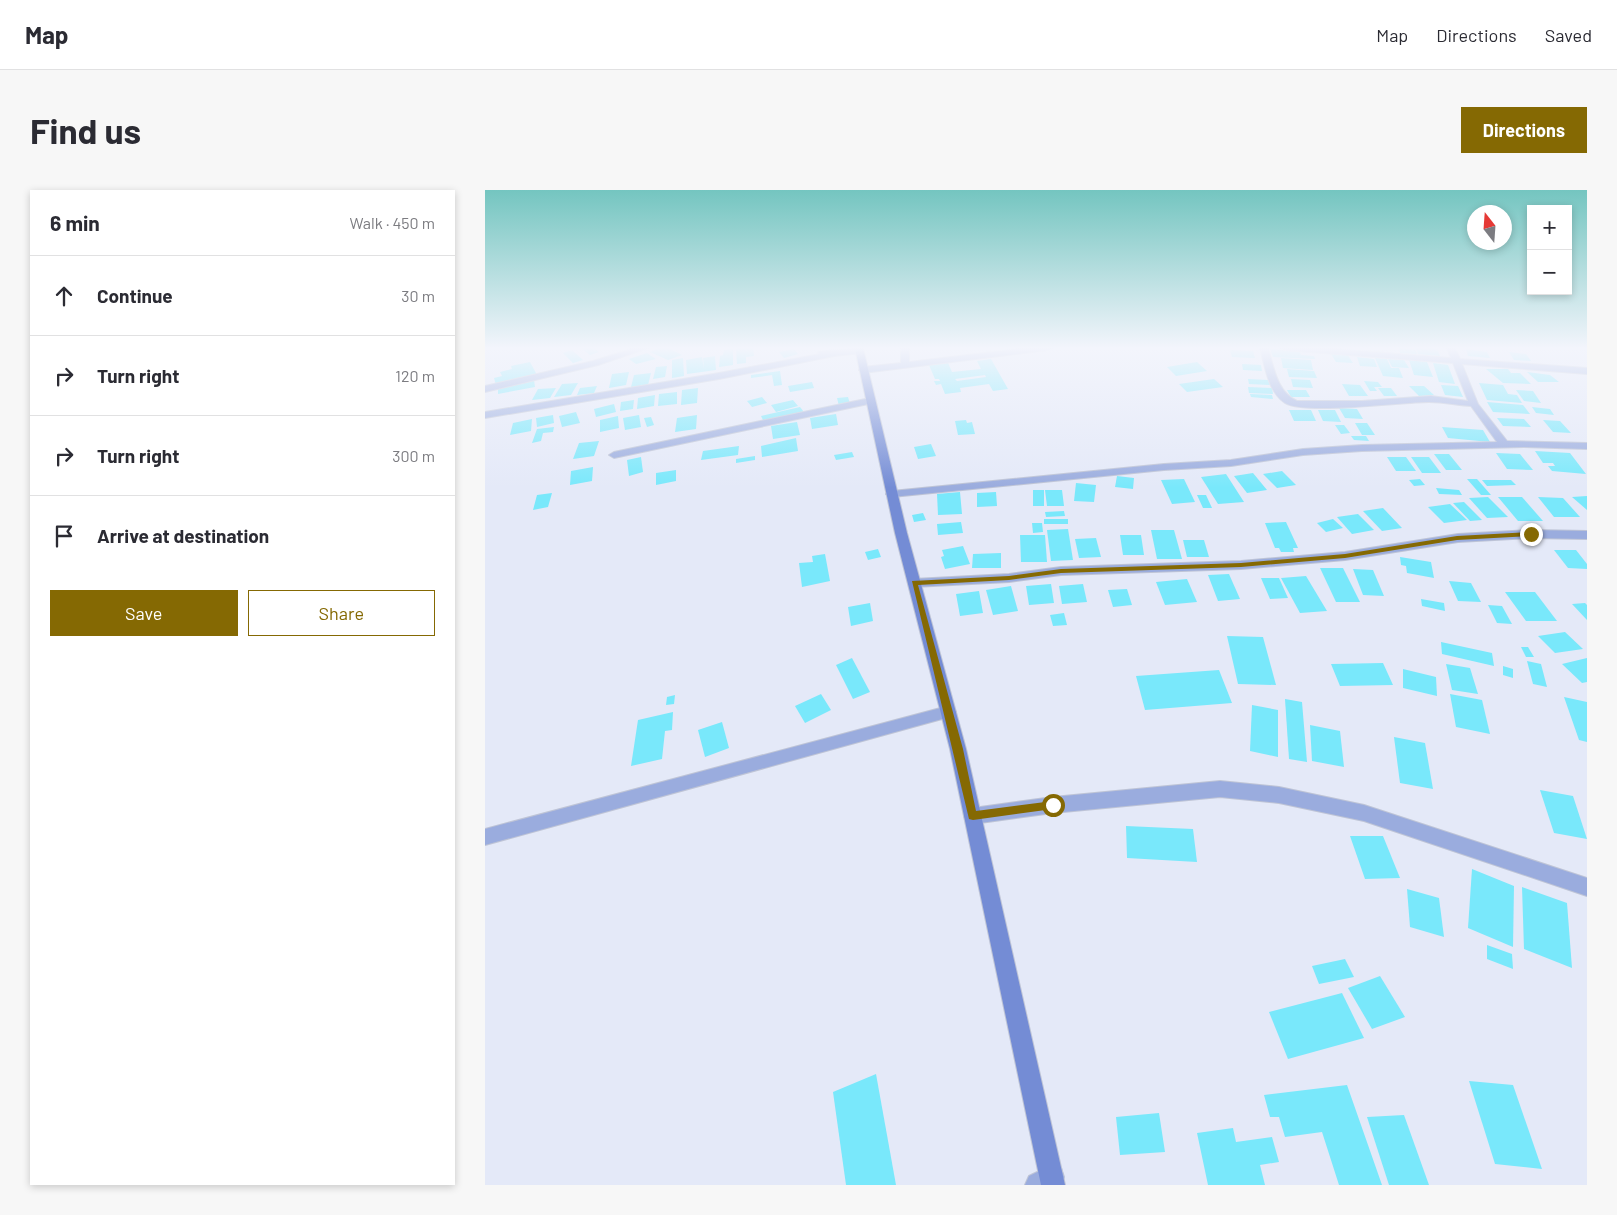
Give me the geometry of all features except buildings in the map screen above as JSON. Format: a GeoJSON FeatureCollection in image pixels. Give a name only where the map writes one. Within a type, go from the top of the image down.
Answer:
{"type":"FeatureCollection","features":[{"type":"Feature","properties":{"kind":"street"},"geometry":{"type":"LineString","coordinates":[[485,415],[608,394]]}},
{"type":"Feature","properties":{"kind":"street"},"geometry":{"type":"LineString","coordinates":[[869,394],[973,816],[1048,1182]]}},
{"type":"Feature","properties":{"kind":"street"},"geometry":{"type":"LineString","coordinates":[[1281,394],[1289,402],[1296,404],[1361,404],[1431,399],[1474,404]]}},
{"type":"Feature","properties":{"kind":"street"},"geometry":{"type":"LineString","coordinates":[[1470,394],[1474,404],[1504,444]]}},
{"type":"Feature","properties":{"kind":"street"},"geometry":{"type":"LineString","coordinates":[[614,455],[870,401]]}},
{"type":"Feature","properties":{"kind":"street"},"geometry":{"type":"LineString","coordinates":[[892,494],[1164,467],[1231,463],[1303,452],[1362,448],[1504,444],[1587,446]]}},
{"type":"Feature","properties":{"kind":"street"},"geometry":{"type":"LineString","coordinates":[[914,583],[1009,578],[1061,571],[1241,565],[1345,556],[1457,538],[1531,534],[1587,535]]}},
{"type":"Feature","properties":{"kind":"street"},"geometry":{"type":"LineString","coordinates":[[485,837],[948,712]]}},
{"type":"Feature","properties":{"kind":"street"},"geometry":{"type":"LineString","coordinates":[[973,816],[1053,805],[1220,789],[1279,795],[1364,813],[1587,887]]}},
{"type":"Feature","properties":{"kind":"route"},"geometry":{"type":"LineString","coordinates":[[1053,805],[973,816],[958,749],[914,583],[1009,578],[1061,571],[1241,565],[1345,556],[1457,538],[1531,534]]}}]}
